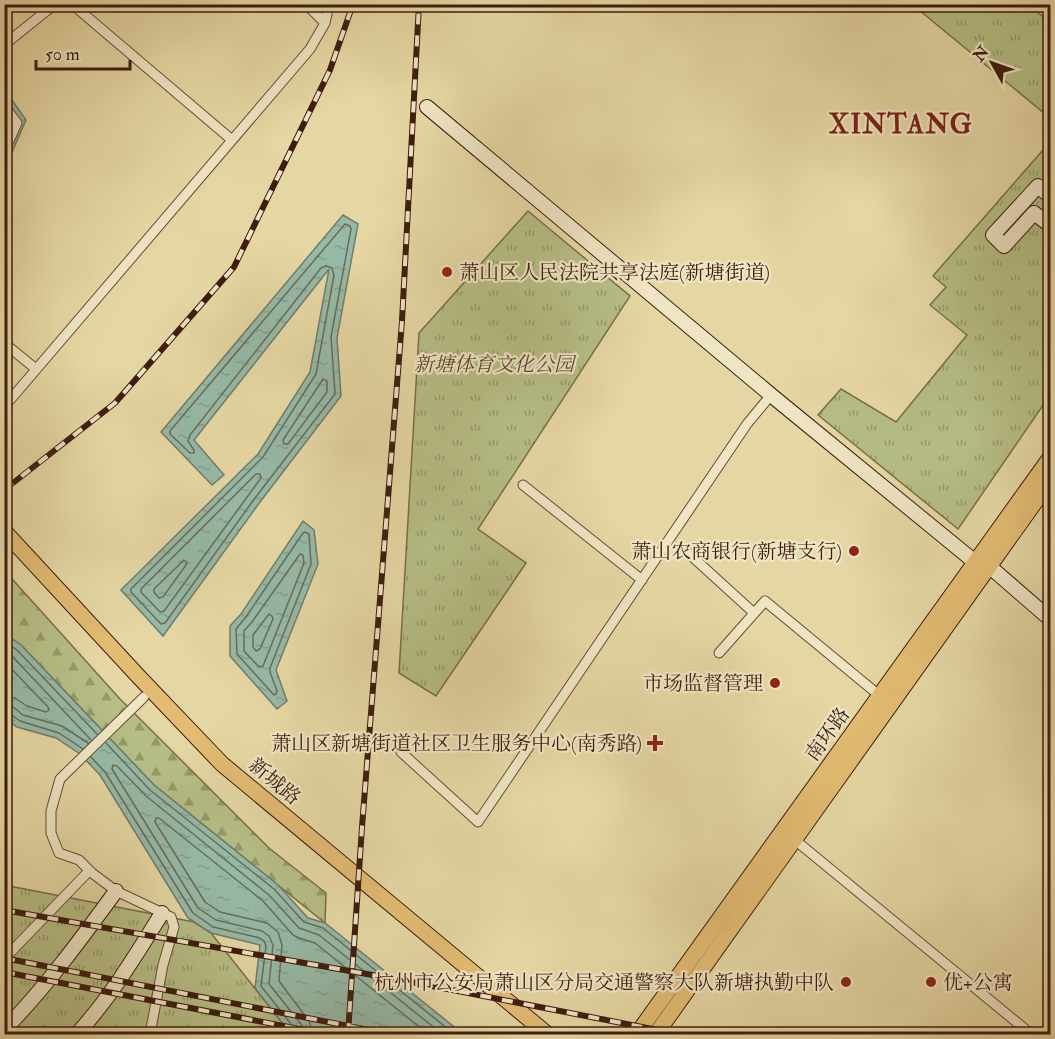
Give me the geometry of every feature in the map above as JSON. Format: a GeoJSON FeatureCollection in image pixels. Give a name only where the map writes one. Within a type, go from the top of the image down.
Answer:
{"type":"FeatureCollection","features":[{"type":"Feature","properties":{"kind":"main road","name":"南环路"},"geometry":{"type":"LineString","coordinates":[[657,1035],[795,840],[982,564],[1050,458]]}},
{"type":"Feature","properties":{"kind":"main road","name":"南环路"},"geometry":{"type":"LineString","coordinates":[[637,1035],[880,696],[982,564],[1050,481]]}},
{"type":"Feature","properties":{"kind":"main road","name":"新城路"},"geometry":{"type":"LineString","coordinates":[[4,531],[222,764],[547,1035]]}},
{"type":"Feature","properties":{"kind":"main road","name":"新城路"},"geometry":{"type":"LineString","coordinates":[[4,545],[215,771],[531,1035]]}},
{"type":"Feature","properties":{"kind":"street"},"geometry":{"type":"LineString","coordinates":[[4,45],[55,4]]}},
{"type":"Feature","properties":{"kind":"street"},"geometry":{"type":"LineString","coordinates":[[72,4],[232,140]]}},
{"type":"Feature","properties":{"kind":"street"},"geometry":{"type":"LineString","coordinates":[[306,4],[325,23]]}},
{"type":"Feature","properties":{"kind":"street"},"geometry":{"type":"LineString","coordinates":[[4,407],[310,49],[325,23],[329,4]]}},
{"type":"Feature","properties":{"kind":"street"},"geometry":{"type":"LineString","coordinates":[[4,106],[17,123],[9,141]]}},
{"type":"Feature","properties":{"kind":"street"},"geometry":{"type":"LineString","coordinates":[[427,107],[771,395],[1050,619]]}},
{"type":"Feature","properties":{"kind":"street"},"geometry":{"type":"LineString","coordinates":[[1050,196],[1038,186],[993,235],[1004,246],[1034,213],[1050,225]]}},
{"type":"Feature","properties":{"kind":"street"},"geometry":{"type":"LineString","coordinates":[[4,343],[36,369]]}},
{"type":"Feature","properties":{"kind":"street"},"geometry":{"type":"LineString","coordinates":[[401,752],[477,822],[747,424],[771,395]]}},
{"type":"Feature","properties":{"kind":"street"},"geometry":{"type":"LineString","coordinates":[[522,485],[642,580]]}},
{"type":"Feature","properties":{"kind":"street"},"geometry":{"type":"LineString","coordinates":[[686,551],[754,613]]}},
{"type":"Feature","properties":{"kind":"street"},"geometry":{"type":"LineString","coordinates":[[719,653],[765,601],[880,696]]}},
{"type":"Feature","properties":{"kind":"street"},"geometry":{"type":"LineString","coordinates":[[144,697],[60,779],[51,811],[51,833],[59,853],[79,860],[116,891],[171,917],[174,927],[163,965],[150,1035]]}},
{"type":"Feature","properties":{"kind":"street"},"geometry":{"type":"LineString","coordinates":[[795,840],[1031,1035]]}},
{"type":"Feature","properties":{"kind":"street"},"geometry":{"type":"LineString","coordinates":[[4,959],[90,871]]}},
{"type":"Feature","properties":{"kind":"street"},"geometry":{"type":"LineString","coordinates":[[4,1030],[30,1003],[75,948],[116,891]]}},
{"type":"Feature","properties":{"kind":"street"},"geometry":{"type":"LineString","coordinates":[[77,1035],[128,969],[162,913]]}},
{"type":"Feature","properties":{"kind":"green space"},"geometry":{"type":"Polygon","coordinates":[[[913,5],[1028,5],[1050,22],[1050,118],[913,5]]]}},
{"type":"Feature","properties":{"kind":"green space"},"geometry":{"type":"Polygon","coordinates":[[[1050,142],[1050,395],[958,529],[818,415],[841,389],[896,422],[967,335],[930,305],[946,287],[933,276],[1050,142]]]}},
{"type":"Feature","properties":{"kind":"green space","name":"新塘体育文化公园"},"geometry":{"type":"Polygon","coordinates":[[[528,211],[630,296],[478,529],[526,563],[436,696],[399,673],[419,333],[528,211]]]}},
{"type":"Feature","properties":{"kind":"green space"},"geometry":{"type":"Polygon","coordinates":[[[4,570],[120,699],[269,848],[326,893],[325,923],[154,785],[21,645],[5,634],[4,570]]]}},
{"type":"Feature","properties":{"kind":"green space"},"geometry":{"type":"Polygon","coordinates":[[[4,885],[194,922],[211,933],[291,1034],[5,1034],[4,885]]]}},
{"type":"Feature","properties":{"kind":"water"},"geometry":{"type":"Polygon","coordinates":[[[5,90],[26,120],[5,168],[5,90]]]}},
{"type":"Feature","properties":{"kind":"water"},"geometry":{"type":"Polygon","coordinates":[[[343,215],[358,224],[337,338],[341,396],[260,502],[163,636],[121,590],[258,454],[310,372],[329,269],[194,440],[224,475],[212,485],[161,432],[343,215]]]}},
{"type":"Feature","properties":{"kind":"water"},"geometry":{"type":"Polygon","coordinates":[[[303,521],[314,530],[318,564],[276,670],[287,701],[277,709],[230,656],[230,626],[241,614],[303,521]]]}},
{"type":"Feature","properties":{"kind":"water"},"geometry":{"type":"Polygon","coordinates":[[[5,634],[21,645],[154,785],[278,885],[308,918],[325,923],[463,1034],[291,1034],[255,988],[260,945],[211,933],[188,918],[100,775],[80,754],[56,738],[17,727],[5,718],[5,634]]]}},
{"type":"Feature","properties":{"kind":"railway"},"geometry":{"type":"LineString","coordinates":[[4,490],[115,403],[234,267],[330,70],[353,4]]}},
{"type":"Feature","properties":{"kind":"railway"},"geometry":{"type":"LineString","coordinates":[[348,1034],[402,321],[419,4]]}},
{"type":"Feature","properties":{"kind":"railway"},"geometry":{"type":"LineString","coordinates":[[4,910],[401,980],[678,1034]]}},
{"type":"Feature","properties":{"kind":"railway"},"geometry":{"type":"LineString","coordinates":[[4,958],[389,1034]]}},
{"type":"Feature","properties":{"kind":"railway"},"geometry":{"type":"LineString","coordinates":[[4,972],[325,1034]]}},
{"type":"Feature","properties":{"kind":"place","name":"萧山区人民法院共享法庭(新塘街道)"},"geometry":{"type":"Point","coordinates":[447,272]}},
{"type":"Feature","properties":{"kind":"place","name":"萧山农商银行(新塘支行)"},"geometry":{"type":"Point","coordinates":[854,551]}},
{"type":"Feature","properties":{"kind":"place","name":"市场监督管理"},"geometry":{"type":"Point","coordinates":[775,683]}},
{"type":"Feature","properties":{"kind":"place","name":"萧山区新塘街道社区卫生服务中心(南秀路)"},"geometry":{"type":"Point","coordinates":[655,743]}},
{"type":"Feature","properties":{"kind":"place","name":"杭州市公安局萧山区分局交通警察大队新塘执勤中队"},"geometry":{"type":"Point","coordinates":[846,982]}},
{"type":"Feature","properties":{"kind":"place","name":"优+公寓"},"geometry":{"type":"Point","coordinates":[931,982]}},
{"type":"Feature","properties":{"kind":"district","name":"XINTANG"},"geometry":{"type":"Point","coordinates":[901,124]}}]}
